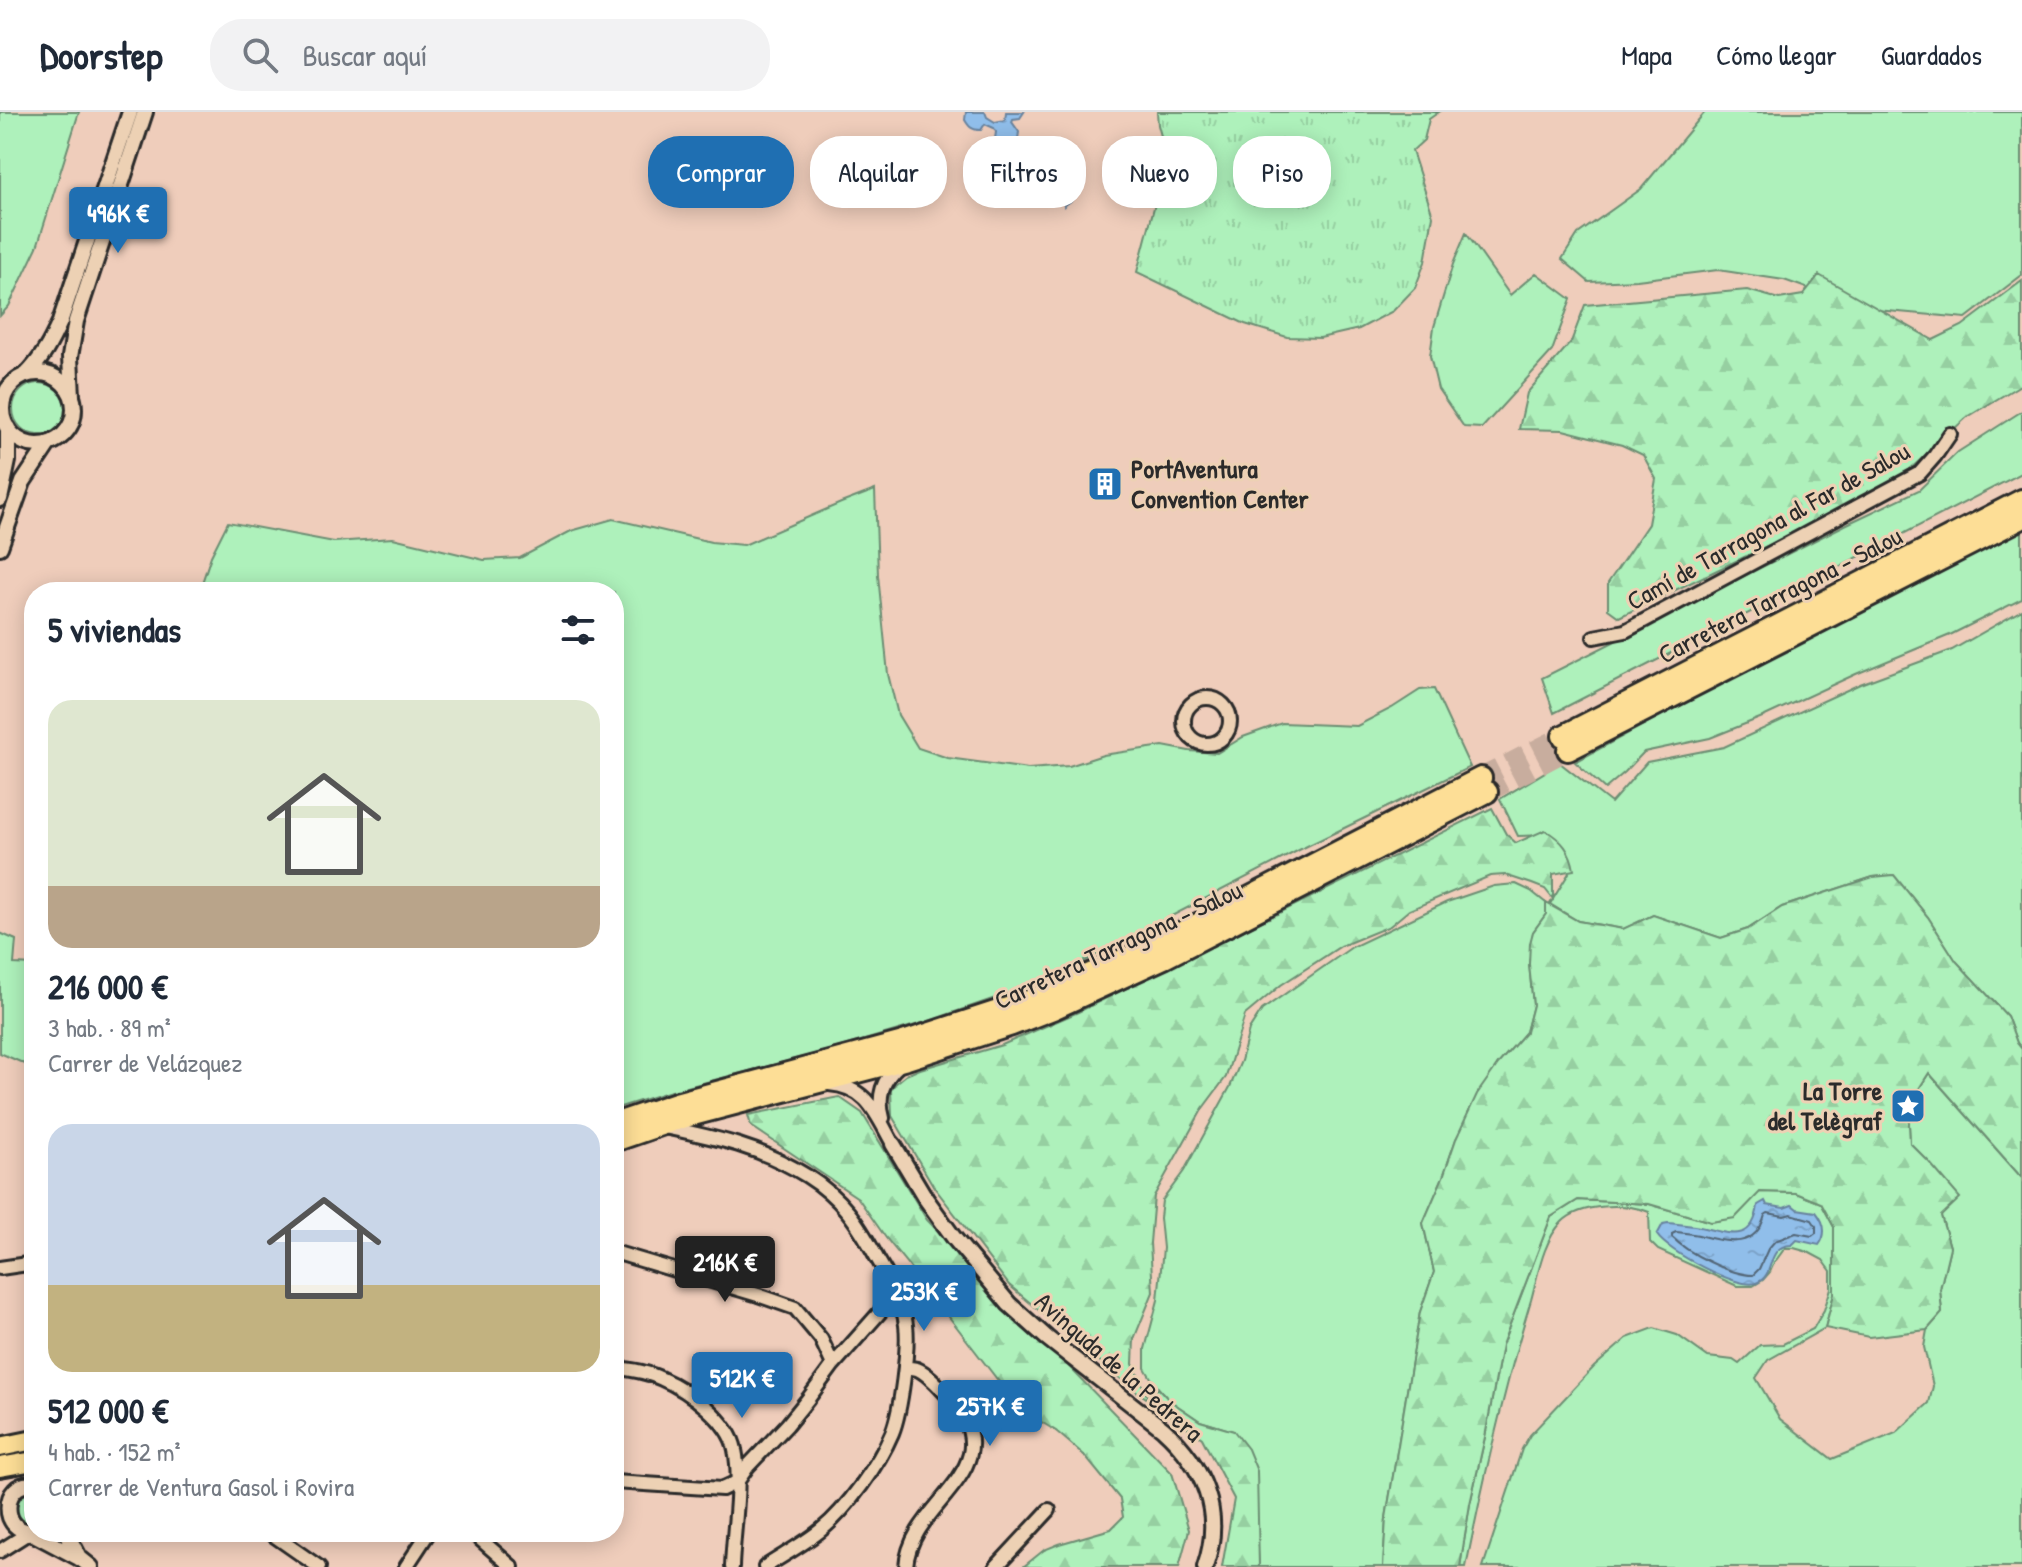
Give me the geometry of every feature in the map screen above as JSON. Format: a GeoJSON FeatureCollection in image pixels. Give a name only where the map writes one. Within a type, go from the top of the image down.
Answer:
{"type":"FeatureCollection","features":[{"type":"Feature","properties":{"kind":"highway","name":"Carretera Tarragona - Salou"},"geometry":{"type":"LineString","coordinates":[[2022,500],[1566,743],[2022,518]]}},
{"type":"Feature","properties":{"kind":"highway","name":"Carretera Tarragona - Salou"},"geometry":{"type":"LineString","coordinates":[[624,1121],[676,1103],[900,1043],[1029,1001],[1159,944],[1484,785],[1164,958],[1053,1009],[907,1059],[716,1109],[624,1138]]}},
{"type":"Feature","properties":{"kind":"main road"},"geometry":{"type":"LineString","coordinates":[[0,1447],[24,1442]]}},
{"type":"Feature","properties":{"kind":"main road"},"geometry":{"type":"LineString","coordinates":[[0,1467],[24,1460]]}},
{"type":"Feature","properties":{"kind":"street"},"geometry":{"type":"LineString","coordinates":[[26,375],[48,349],[60,322],[130,112]]}},
{"type":"Feature","properties":{"kind":"street"},"geometry":{"type":"LineString","coordinates":[[8,428],[23,441],[36,445],[62,436],[71,425],[75,411],[70,357],[76,321],[145,112]]}},
{"type":"Feature","properties":{"kind":"street"},"geometry":{"type":"LineString","coordinates":[[0,499],[8,461],[8,428],[2,411],[3,398],[13,383],[35,372],[54,376],[72,396]]}},
{"type":"Feature","properties":{"kind":"street","name":"Camí de Tarragona al Far de Salou"},"geometry":{"type":"LineString","coordinates":[[1594,637],[1625,631],[1920,473],[1950,434]]}},
{"type":"Feature","properties":{"kind":"street"},"geometry":{"type":"LineString","coordinates":[[0,547],[23,482],[49,443]]}},
{"type":"Feature","properties":{"kind":"street","name":"Avinguda de la Pedrera"},"geometry":{"type":"LineString","coordinates":[[893,1144],[881,1109],[880,1090],[890,1073],[907,1059]]}},
{"type":"Feature","properties":{"kind":"street","name":"Avinguda de la Pedrera"},"geometry":{"type":"LineString","coordinates":[[818,1083],[852,1088],[871,1104],[926,1199],[1009,1304],[1181,1445],[1204,1483],[1210,1505],[1212,1531],[1205,1567]]}},
{"type":"Feature","properties":{"kind":"street"},"geometry":{"type":"LineString","coordinates":[[716,1109],[711,1118],[713,1133],[787,1164],[828,1191],[851,1214],[897,1293],[906,1326],[905,1368],[896,1422],[867,1477],[822,1529],[765,1567]]}},
{"type":"Feature","properties":{"kind":"street"},"geometry":{"type":"LineString","coordinates":[[657,1126],[723,1139]]}},
{"type":"Feature","properties":{"kind":"street"},"geometry":{"type":"LineString","coordinates":[[624,1255],[795,1308],[821,1339],[833,1365]]}},
{"type":"Feature","properties":{"kind":"street"},"geometry":{"type":"LineString","coordinates":[[0,1268],[24,1264]]}},
{"type":"Feature","properties":{"kind":"street"},"geometry":{"type":"LineString","coordinates":[[624,1483],[722,1489],[737,1482],[897,1293]]}},
{"type":"Feature","properties":{"kind":"street"},"geometry":{"type":"LineString","coordinates":[[905,1368],[917,1369],[949,1397],[967,1423],[972,1447],[969,1461],[958,1478],[915,1535],[906,1567]]}},
{"type":"Feature","properties":{"kind":"street"},"geometry":{"type":"LineString","coordinates":[[624,1369],[662,1379],[697,1400],[724,1425],[735,1447],[737,1482],[732,1567]]}},
{"type":"Feature","properties":{"kind":"street"},"geometry":{"type":"LineString","coordinates":[[0,1457],[24,1459]]}},
{"type":"Feature","properties":{"kind":"street"},"geometry":{"type":"LineString","coordinates":[[3,1509],[24,1469]]}},
{"type":"Feature","properties":{"kind":"street"},"geometry":{"type":"LineString","coordinates":[[3,1509],[16,1487],[24,1484]]}},
{"type":"Feature","properties":{"kind":"street"},"geometry":{"type":"LineString","coordinates":[[3,1509],[17,1530],[24,1530]]}},
{"type":"Feature","properties":{"kind":"street"},"geometry":{"type":"LineString","coordinates":[[996,1567],[1049,1510]]}},
{"type":"Feature","properties":{"kind":"street"},"geometry":{"type":"LineString","coordinates":[[0,1551],[24,1536]]}},
{"type":"Feature","properties":{"kind":"street"},"geometry":{"type":"LineString","coordinates":[[51,1542],[86,1563]]}},
{"type":"Feature","properties":{"kind":"street"},"geometry":{"type":"LineString","coordinates":[[72,1542],[86,1563]]}},
{"type":"Feature","properties":{"kind":"street"},"geometry":{"type":"LineString","coordinates":[[283,1542],[319,1567]]}},
{"type":"Feature","properties":{"kind":"street"},"geometry":{"type":"LineString","coordinates":[[406,1567],[422,1542]]}},
{"type":"Feature","properties":{"kind":"street"},"geometry":{"type":"LineString","coordinates":[[483,1542],[512,1567]]}},
{"type":"Feature","properties":{"kind":"green space"},"geometry":{"type":"Polygon","coordinates":[[[0,112],[79,112],[37,247],[9,306],[0,316],[0,112]]]}},
{"type":"Feature","properties":{"kind":"green space"},"geometry":{"type":"Polygon","coordinates":[[[1157,112],[1439,112],[1429,119],[1424,140],[1412,151],[1433,216],[1425,262],[1415,288],[1393,311],[1359,329],[1320,338],[1287,337],[1245,324],[1137,272],[1154,208],[1217,208],[1217,136],[1161,136],[1157,112]]]}},
{"type":"Feature","properties":{"kind":"green space"},"geometry":{"type":"Polygon","coordinates":[[[1705,112],[2022,112],[2022,275],[1966,318],[1865,309],[1784,280],[1718,270],[1637,280],[1589,282],[1562,259],[1578,234],[1641,189],[1705,112]]]}},
{"type":"Feature","properties":{"kind":"green space"},"geometry":{"type":"Polygon","coordinates":[[[1466,233],[1510,295],[1536,273],[1571,299],[1552,351],[1482,428],[1464,427],[1438,389],[1430,356],[1434,327],[1466,233]]]}},
{"type":"Feature","properties":{"kind":"green space"},"geometry":{"type":"Polygon","coordinates":[[[1819,275],[1933,340],[1962,326],[2022,281],[2022,384],[1966,418],[1907,472],[1807,527],[1619,617],[1608,609],[1608,583],[1648,524],[1656,479],[1643,455],[1622,445],[1563,430],[1519,429],[1527,393],[1571,342],[1585,305],[1747,290],[1779,299],[1803,295],[1819,275]]]}},
{"type":"Feature","properties":{"kind":"green space"},"geometry":{"type":"Polygon","coordinates":[[[39,383],[57,391],[65,409],[57,427],[39,435],[21,427],[13,409],[21,391],[39,383]]]}},
{"type":"Feature","properties":{"kind":"green space"},"geometry":{"type":"Polygon","coordinates":[[[2022,411],[2022,473],[1554,713],[1542,678],[1919,490],[1958,452],[2022,411]]]}},
{"type":"Feature","properties":{"kind":"green space"},"geometry":{"type":"Polygon","coordinates":[[[875,490],[878,575],[888,674],[898,715],[918,748],[948,758],[1028,769],[1069,766],[1103,755],[1163,746],[1217,753],[1243,737],[1282,723],[1357,726],[1420,690],[1434,689],[1470,767],[1301,849],[1050,979],[926,1022],[624,1106],[624,582],[202,582],[228,522],[334,542],[393,538],[484,560],[520,558],[571,531],[613,519],[711,542],[744,545],[875,490]]]}},
{"type":"Feature","properties":{"kind":"green space"},"geometry":{"type":"Polygon","coordinates":[[[2022,527],[2022,599],[1950,635],[1765,716],[1710,738],[1644,752],[1605,789],[1575,762],[1726,680],[2022,527]]]}},
{"type":"Feature","properties":{"kind":"green space"},"geometry":{"type":"Polygon","coordinates":[[[2022,610],[2022,1049],[2007,1016],[1956,961],[1928,917],[1893,875],[1873,877],[1782,907],[1748,929],[1721,938],[1653,915],[1624,929],[1578,921],[1550,904],[1569,873],[1548,835],[1518,836],[1500,799],[1560,763],[1611,803],[1647,762],[1724,747],[1860,684],[1952,650],[2022,610]]]}},
{"type":"Feature","properties":{"kind":"green space"},"geometry":{"type":"Polygon","coordinates":[[[1492,808],[1506,834],[1516,843],[1545,830],[1565,847],[1574,870],[1553,874],[1553,899],[1545,889],[1532,884],[1505,875],[1490,876],[1409,910],[1390,926],[1341,946],[1281,985],[1245,1015],[1226,1077],[1203,1108],[1154,1196],[1150,1243],[1153,1292],[1134,1339],[1133,1364],[1148,1398],[1158,1388],[1169,1400],[1200,1421],[1234,1431],[1248,1449],[1257,1471],[1259,1567],[1222,1567],[1234,1499],[1202,1438],[1128,1385],[1009,1285],[934,1187],[892,1116],[891,1090],[906,1075],[920,1069],[1002,1045],[1078,1012],[1492,808]]]}},
{"type":"Feature","properties":{"kind":"green space"},"geometry":{"type":"Polygon","coordinates":[[[1894,875],[1928,917],[1956,961],[2007,1016],[2022,1049],[2022,1178],[1929,1073],[1908,1106],[1910,1143],[1960,1198],[1941,1216],[1950,1247],[1940,1289],[1942,1313],[1927,1330],[1869,1337],[1825,1328],[1834,1294],[1834,1227],[1821,1203],[1796,1193],[1760,1192],[1735,1218],[1711,1222],[1649,1204],[1578,1200],[1551,1217],[1502,1345],[1460,1567],[1383,1567],[1386,1518],[1420,1312],[1434,1272],[1423,1223],[1477,1094],[1526,1032],[1533,1005],[1530,943],[1533,932],[1546,914],[1546,903],[1578,921],[1623,929],[1653,915],[1721,938],[1748,929],[1782,907],[1873,877],[1894,875]]]}},
{"type":"Feature","properties":{"kind":"green space"},"geometry":{"type":"Polygon","coordinates":[[[1516,884],[1546,903],[1546,914],[1533,932],[1529,964],[1533,1005],[1526,1032],[1498,1064],[1456,1139],[1423,1223],[1434,1272],[1420,1312],[1386,1518],[1383,1567],[1259,1567],[1256,1518],[1234,1431],[1200,1421],[1169,1400],[1145,1368],[1145,1349],[1158,1300],[1163,1248],[1162,1201],[1184,1171],[1230,1087],[1249,1030],[1262,1010],[1352,947],[1447,902],[1494,886],[1516,884]]]}},
{"type":"Feature","properties":{"kind":"green space"},"geometry":{"type":"Polygon","coordinates":[[[0,933],[16,940],[14,964],[24,964],[24,1064],[0,1053],[0,933]]]}},
{"type":"Feature","properties":{"kind":"green space"},"geometry":{"type":"Polygon","coordinates":[[[1929,1073],[2022,1178],[2022,1567],[1483,1567],[1522,1449],[1530,1435],[1594,1367],[1627,1338],[1654,1328],[1677,1335],[1708,1357],[1733,1360],[1739,1364],[1760,1345],[1783,1344],[1813,1329],[1824,1310],[1831,1288],[1831,1271],[1823,1260],[1808,1252],[1785,1248],[1763,1280],[1753,1286],[1737,1286],[1658,1250],[1650,1242],[1649,1212],[1604,1206],[1570,1216],[1556,1230],[1546,1248],[1503,1399],[1466,1567],[1460,1567],[1502,1345],[1551,1217],[1578,1200],[1649,1204],[1711,1222],[1735,1217],[1759,1192],[1796,1193],[1821,1203],[1834,1227],[1834,1294],[1825,1328],[1768,1360],[1756,1378],[1780,1419],[1832,1459],[1896,1433],[1929,1403],[1933,1386],[1924,1347],[1927,1330],[1942,1313],[1940,1289],[1950,1247],[1929,1162],[1910,1143],[1908,1106],[1929,1073]]]}},
{"type":"Feature","properties":{"kind":"green space"},"geometry":{"type":"Polygon","coordinates":[[[839,1097],[862,1113],[927,1220],[1172,1473],[1189,1530],[1179,1567],[1023,1567],[1044,1550],[1111,1529],[1123,1517],[1120,1499],[1084,1455],[1056,1431],[1020,1409],[858,1198],[751,1126],[748,1115],[839,1097]]]}},
{"type":"Feature","properties":{"kind":"green space"},"geometry":{"type":"Polygon","coordinates":[[[24,1492],[24,1524],[18,1522],[12,1502],[19,1493],[24,1492]]]}},
{"type":"Feature","properties":{"kind":"water"},"geometry":{"type":"Polygon","coordinates":[[[966,112],[985,112],[995,122],[1005,120],[1006,112],[1024,112],[1012,122],[1018,136],[995,136],[994,128],[985,124],[981,130],[975,129],[965,120],[966,112]]]}},
{"type":"Feature","properties":{"kind":"water"},"geometry":{"type":"Polygon","coordinates":[[[1765,1201],[1767,1205],[1784,1208],[1792,1205],[1797,1209],[1816,1212],[1824,1233],[1819,1245],[1797,1240],[1778,1250],[1767,1274],[1756,1283],[1734,1280],[1704,1268],[1674,1251],[1657,1235],[1663,1224],[1668,1223],[1729,1233],[1745,1231],[1755,1218],[1758,1205],[1765,1201]]]}},
{"type":"Feature","properties":{"kind":"tunnel"},"geometry":{"type":"LineString","coordinates":[[1481,778],[1563,736]]}},
{"type":"Feature","properties":{"kind":"tunnel"},"geometry":{"type":"LineString","coordinates":[[1487,792],[1568,750]]}},
{"type":"Feature","properties":{"kind":"place","name":"PortAventura Convention Center"},"geometry":{"type":"Point","coordinates":[1105,484]}},
{"type":"Feature","properties":{"kind":"place","name":"La Torre del Telègraf"},"geometry":{"type":"Point","coordinates":[1908,1106]}}]}
